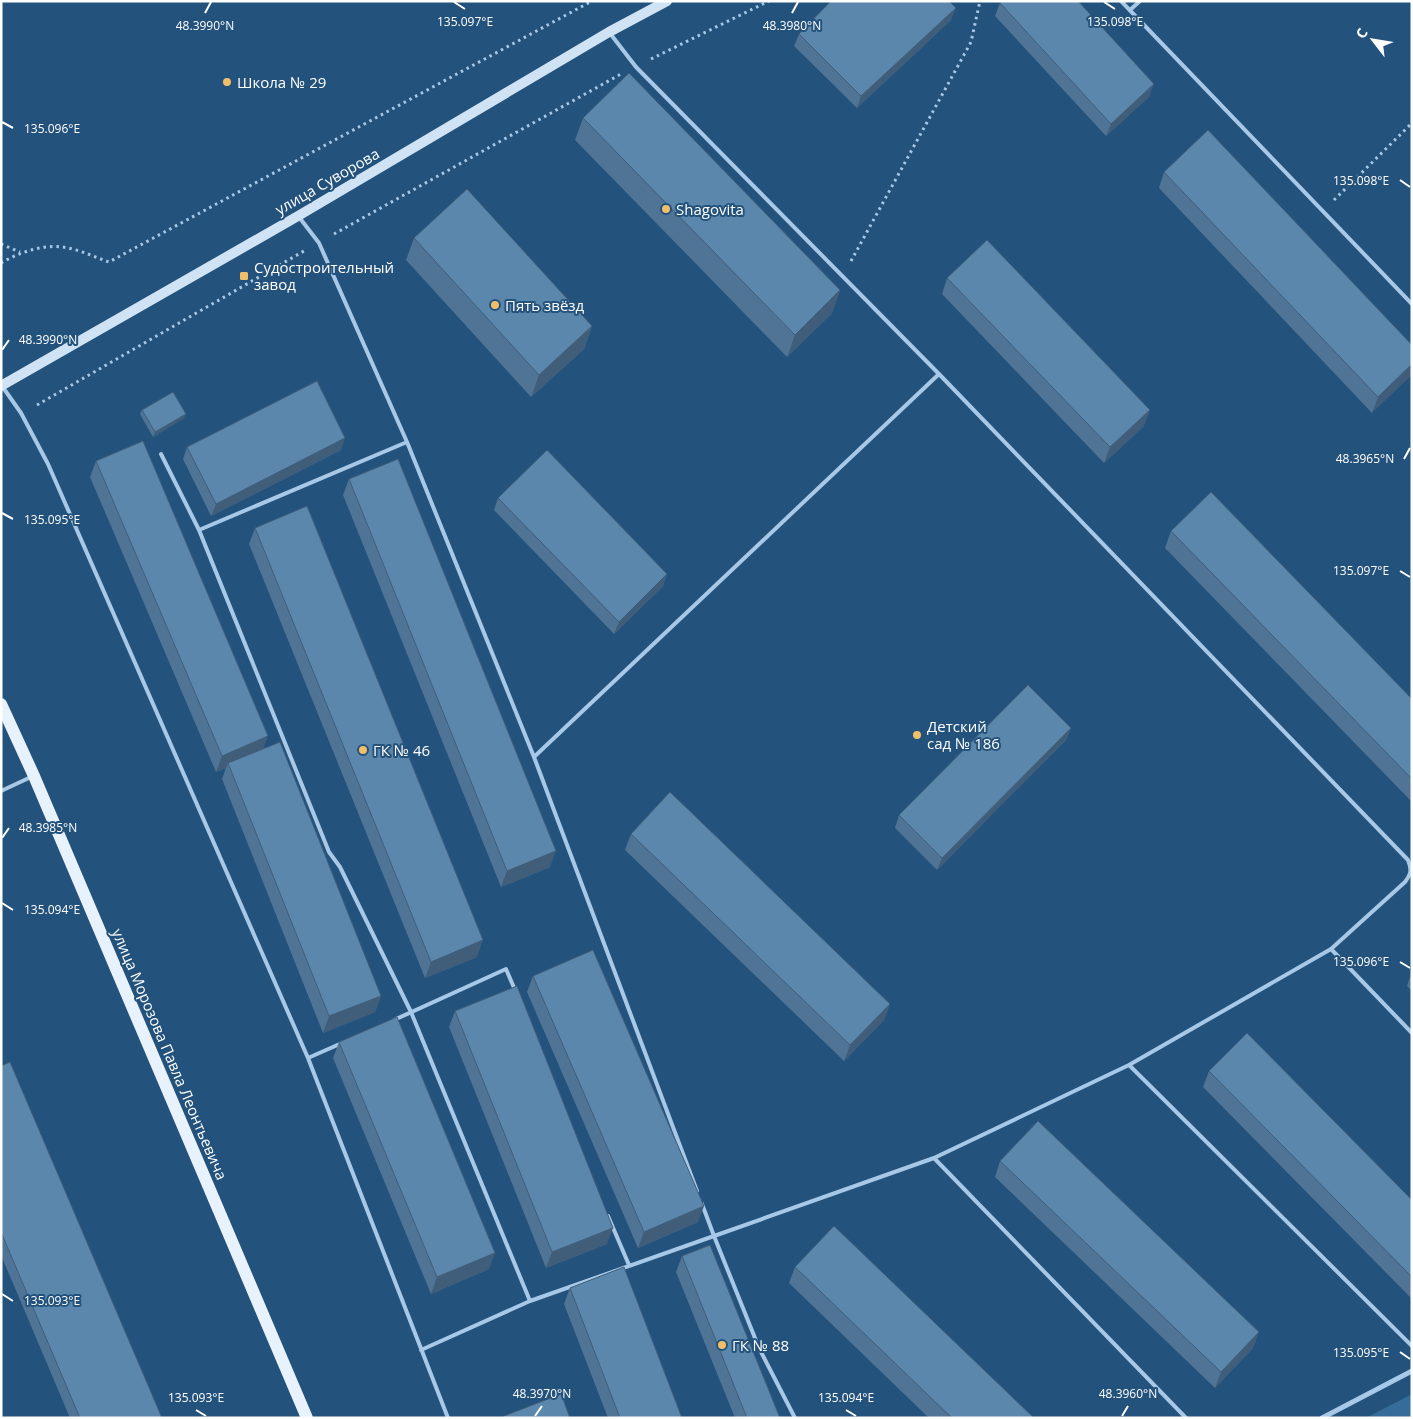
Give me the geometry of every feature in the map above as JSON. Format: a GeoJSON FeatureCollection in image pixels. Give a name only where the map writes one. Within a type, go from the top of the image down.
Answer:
{"type":"FeatureCollection","features":[{"type":"Feature","properties":{"kind":"main road","name":"улица Суворова"},"geometry":{"type":"LineString","coordinates":[[2,385],[298,216],[609,32],[667,1]]}},
{"type":"Feature","properties":{"kind":"main road","name":"улица Морозова Павла Леонтьевича"},"geometry":{"type":"LineString","coordinates":[[1,704],[34,776],[307,1418]]}},
{"type":"Feature","properties":{"kind":"street"},"geometry":{"type":"LineString","coordinates":[[1322,1418],[1412,1371]]}},
{"type":"Feature","properties":{"kind":"lane"},"geometry":{"type":"LineString","coordinates":[[1121,1],[1412,304]]}},
{"type":"Feature","properties":{"kind":"lane"},"geometry":{"type":"LineString","coordinates":[[1130,10],[1140,1]]}},
{"type":"Feature","properties":{"kind":"lane"},"geometry":{"type":"LineString","coordinates":[[421,1350],[530,1301],[934,1158],[1129,1065],[1331,949],[1410,876],[1411,868],[1408,860],[939,374],[636,67],[609,32]]}},
{"type":"Feature","properties":{"kind":"lane"},"geometry":{"type":"LineString","coordinates":[[298,216],[319,243],[407,442],[534,757],[714,1236],[759,1348],[795,1418]]}},
{"type":"Feature","properties":{"kind":"lane"},"geometry":{"type":"LineString","coordinates":[[534,757],[939,374]]}},
{"type":"Feature","properties":{"kind":"lane"},"geometry":{"type":"LineString","coordinates":[[2,385],[21,414],[48,464],[308,1058],[448,1418]]}},
{"type":"Feature","properties":{"kind":"lane"},"geometry":{"type":"LineString","coordinates":[[199,530],[407,442]]}},
{"type":"Feature","properties":{"kind":"lane"},"geometry":{"type":"LineString","coordinates":[[161,454],[199,530],[329,852],[340,867],[411,1012],[530,1301]]}},
{"type":"Feature","properties":{"kind":"lane"},"geometry":{"type":"LineString","coordinates":[[1,791],[34,776]]}},
{"type":"Feature","properties":{"kind":"lane"},"geometry":{"type":"LineString","coordinates":[[1331,949],[1412,1033]]}},
{"type":"Feature","properties":{"kind":"lane"},"geometry":{"type":"LineString","coordinates":[[385,1024],[506,969],[518,997]]}},
{"type":"Feature","properties":{"kind":"lane"},"geometry":{"type":"LineString","coordinates":[[308,1058],[351,1039]]}},
{"type":"Feature","properties":{"kind":"lane"},"geometry":{"type":"LineString","coordinates":[[1129,1065],[1412,1346]]}},
{"type":"Feature","properties":{"kind":"lane"},"geometry":{"type":"LineString","coordinates":[[934,1158],[1186,1418]]}},
{"type":"Feature","properties":{"kind":"lane"},"geometry":{"type":"LineString","coordinates":[[606,1209],[629,1265]]}},
{"type":"Feature","properties":{"kind":"path"},"geometry":{"type":"LineString","coordinates":[[1,263],[20,252],[45,247],[70,248],[110,262],[592,1]]}},
{"type":"Feature","properties":{"kind":"path"},"geometry":{"type":"LineString","coordinates":[[21,414],[319,243],[636,67],[770,1]]}},
{"type":"Feature","properties":{"kind":"path"},"geometry":{"type":"LineString","coordinates":[[843,276],[971,42],[980,1]]}},
{"type":"Feature","properties":{"kind":"path"},"geometry":{"type":"LineString","coordinates":[[1323,211],[1412,123]]}},
{"type":"Feature","properties":{"kind":"path"},"geometry":{"type":"LineString","coordinates":[[1,244],[20,252]]}},
{"type":"Feature","properties":{"kind":"shaded area"},"geometry":{"type":"Polygon","coordinates":[[[1412,1394],[1412,1418],[1366,1418],[1412,1394]]]}},
{"type":"Feature","properties":{"kind":"building"},"geometry":{"type":"Polygon","coordinates":[[[831,1],[949,1],[956,8],[861,96],[799,34],[831,1]]]}},
{"type":"Feature","properties":{"kind":"building"},"geometry":{"type":"Polygon","coordinates":[[[1002,1],[1078,1],[1154,84],[1111,124],[1000,3],[1002,1]]]}},
{"type":"Feature","properties":{"kind":"building"},"geometry":{"type":"Polygon","coordinates":[[[629,73],[840,290],[795,335],[583,118],[629,73]]]}},
{"type":"Feature","properties":{"kind":"building"},"geometry":{"type":"Polygon","coordinates":[[[1208,130],[1412,345],[1412,364],[1378,397],[1164,172],[1208,130]]]}},
{"type":"Feature","properties":{"kind":"building","name":"Пять звёзд"},"geometry":{"type":"Polygon","coordinates":[[[467,189],[592,326],[539,375],[414,238],[467,189]]]}},
{"type":"Feature","properties":{"kind":"building"},"geometry":{"type":"Polygon","coordinates":[[[987,240],[1150,410],[1110,447],[947,278],[987,240]]]}},
{"type":"Feature","properties":{"kind":"building"},"geometry":{"type":"Polygon","coordinates":[[[317,381],[345,438],[216,504],[187,447],[317,381]]]}},
{"type":"Feature","properties":{"kind":"building"},"geometry":{"type":"Polygon","coordinates":[[[173,392],[186,414],[155,432],[142,410],[173,392]]]}},
{"type":"Feature","properties":{"kind":"building"},"geometry":{"type":"Polygon","coordinates":[[[143,441],[268,736],[222,756],[96,461],[143,441]]]}},
{"type":"Feature","properties":{"kind":"building"},"geometry":{"type":"Polygon","coordinates":[[[547,450],[667,574],[619,622],[498,498],[547,450]]]}},
{"type":"Feature","properties":{"kind":"building"},"geometry":{"type":"Polygon","coordinates":[[[398,459],[556,851],[507,871],[349,479],[398,459]]]}},
{"type":"Feature","properties":{"kind":"building"},"geometry":{"type":"Polygon","coordinates":[[[1211,492],[1412,699],[1412,779],[1171,531],[1211,492]]]}},
{"type":"Feature","properties":{"kind":"building","name":"ГК № 46"},"geometry":{"type":"Polygon","coordinates":[[[307,506],[483,940],[431,962],[255,528],[307,506]]]}},
{"type":"Feature","properties":{"kind":"building"},"geometry":{"type":"Polygon","coordinates":[[[1028,685],[1071,728],[942,858],[899,815],[1028,685]]]}},
{"type":"Feature","properties":{"kind":"building"},"geometry":{"type":"Polygon","coordinates":[[[280,742],[381,996],[329,1016],[228,763],[280,742]]]}},
{"type":"Feature","properties":{"kind":"building"},"geometry":{"type":"Polygon","coordinates":[[[670,792],[890,1004],[850,1045],[631,834],[670,792]]]}},
{"type":"Feature","properties":{"kind":"building"},"geometry":{"type":"Polygon","coordinates":[[[593,950],[704,1206],[644,1232],[533,976],[593,950]]]}},
{"type":"Feature","properties":{"kind":"building"},"geometry":{"type":"Polygon","coordinates":[[[517,986],[613,1228],[552,1252],[455,1011],[517,986]]]}},
{"type":"Feature","properties":{"kind":"building"},"geometry":{"type":"Polygon","coordinates":[[[397,1017],[495,1253],[437,1277],[339,1042],[397,1017]]]}},
{"type":"Feature","properties":{"kind":"building"},"geometry":{"type":"Polygon","coordinates":[[[1247,1033],[1412,1200],[1412,1277],[1209,1071],[1247,1033]]]}},
{"type":"Feature","properties":{"kind":"building"},"geometry":{"type":"Polygon","coordinates":[[[10,1062],[162,1418],[80,1418],[1,1232],[1,1066],[10,1062]]]}},
{"type":"Feature","properties":{"kind":"building"},"geometry":{"type":"Polygon","coordinates":[[[1038,1121],[1259,1332],[1221,1372],[1000,1161],[1038,1121]]]}},
{"type":"Feature","properties":{"kind":"building"},"geometry":{"type":"Polygon","coordinates":[[[834,1226],[1034,1418],[952,1418],[795,1267],[834,1226]]]}},
{"type":"Feature","properties":{"kind":"building"},"geometry":{"type":"Polygon","coordinates":[[[710,1245],[780,1418],[747,1418],[682,1256],[710,1245]]]}},
{"type":"Feature","properties":{"kind":"building"},"geometry":{"type":"Polygon","coordinates":[[[624,1267],[682,1418],[620,1418],[570,1288],[624,1267]]]}},
{"type":"Feature","properties":{"kind":"building"},"geometry":{"type":"Polygon","coordinates":[[[561,1394],[570,1418],[499,1418],[561,1394]]]}},
{"type":"Feature","properties":{"kind":"place","name":"Школа № 29"},"geometry":{"type":"Point","coordinates":[227,82]}},
{"type":"Feature","properties":{"kind":"place","name":"Shagovita"},"geometry":{"type":"Point","coordinates":[666,209]}},
{"type":"Feature","properties":{"kind":"place","name":"Судостроительный завод"},"geometry":{"type":"Point","coordinates":[244,276]}},
{"type":"Feature","properties":{"kind":"place","name":"Пять звёзд"},"geometry":{"type":"Point","coordinates":[495,305]}},
{"type":"Feature","properties":{"kind":"place","name":"Детский сад № 186"},"geometry":{"type":"Point","coordinates":[917,735]}},
{"type":"Feature","properties":{"kind":"place","name":"ГК № 46"},"geometry":{"type":"Point","coordinates":[363,750]}},
{"type":"Feature","properties":{"kind":"place","name":"ГК № 88"},"geometry":{"type":"Point","coordinates":[722,1345]}}]}
